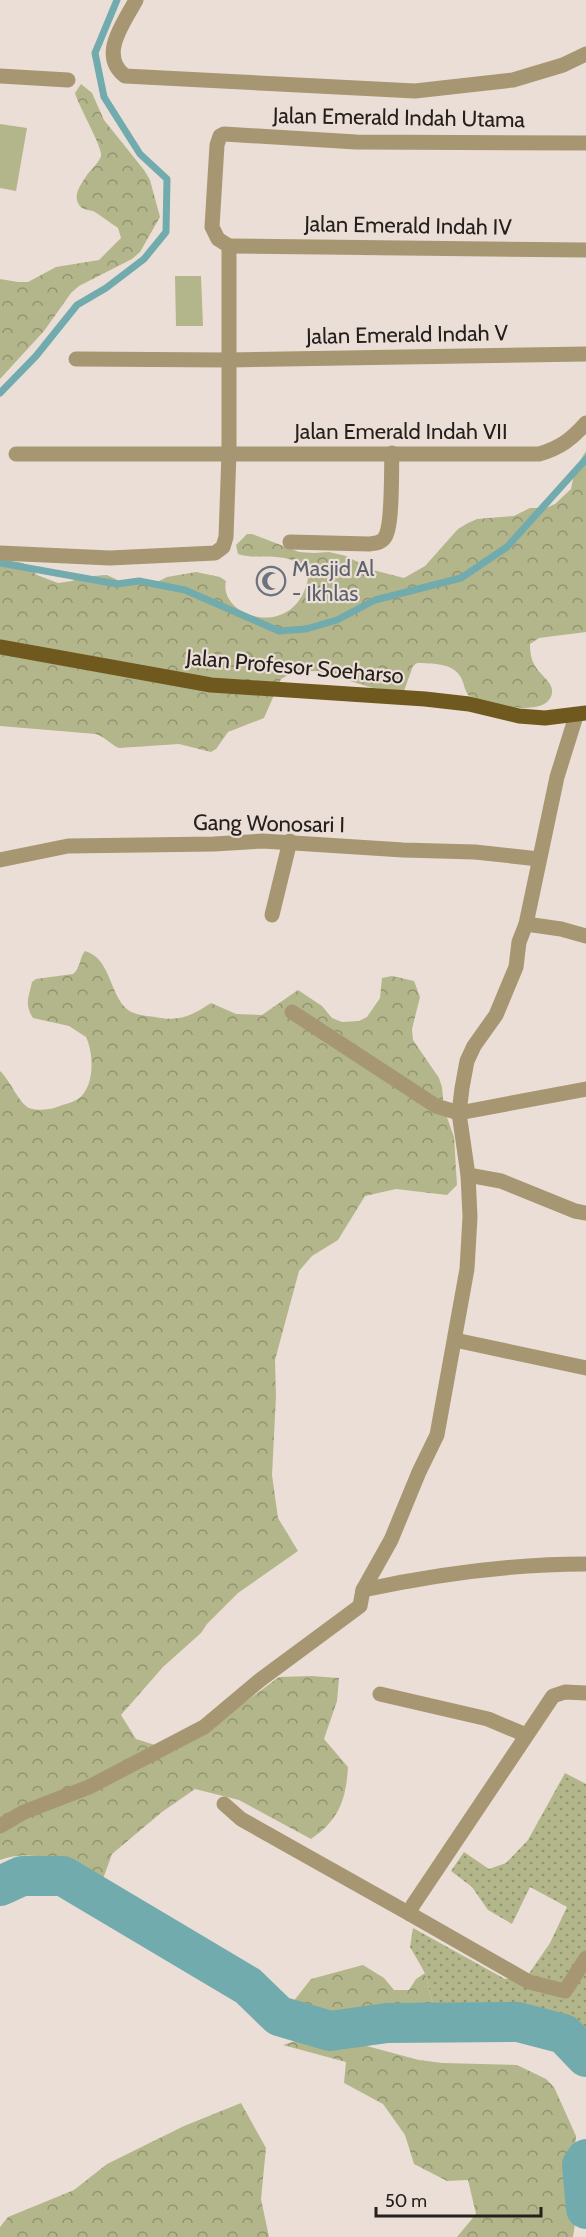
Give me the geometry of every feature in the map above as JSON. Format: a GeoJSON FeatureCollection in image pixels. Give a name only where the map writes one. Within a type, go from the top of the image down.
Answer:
{"type":"FeatureCollection","features":[{"type":"Feature","properties":{"kind":"main road","name":"Jalan Profesor Soeharso"},"geometry":{"type":"LineString","coordinates":[[0,648],[211,685],[425,699],[469,704],[519,716],[545,718],[581,715]]}},
{"type":"Feature","properties":{"kind":"street"},"geometry":{"type":"LineString","coordinates":[[136,0],[114,42],[113,61],[118,71],[125,76],[415,92],[513,80],[563,65],[586,54]]}},
{"type":"Feature","properties":{"kind":"street"},"geometry":{"type":"LineString","coordinates":[[0,76],[68,80]]}},
{"type":"Feature","properties":{"kind":"street","name":"Jalan Emerald Indah Utama"},"geometry":{"type":"LineString","coordinates":[[229,246],[218,239],[212,227],[217,145],[220,136],[224,134],[356,142],[586,143]]}},
{"type":"Feature","properties":{"kind":"street"},"geometry":{"type":"LineString","coordinates":[[0,553],[110,558],[215,554],[220,551],[226,537],[229,453],[229,246]]}},
{"type":"Feature","properties":{"kind":"street","name":"Jalan Emerald Indah IV"},"geometry":{"type":"LineString","coordinates":[[229,246],[586,249]]}},
{"type":"Feature","properties":{"kind":"street","name":"Jalan Emerald Indah V"},"geometry":{"type":"LineString","coordinates":[[76,359],[229,360],[586,354]]}},
{"type":"Feature","properties":{"kind":"street","name":"Jalan Emerald Indah VII"},"geometry":{"type":"LineString","coordinates":[[16,454],[539,454],[554,450],[570,441],[586,423]]}},
{"type":"Feature","properties":{"kind":"street"},"geometry":{"type":"LineString","coordinates":[[290,542],[369,544],[380,542],[386,537],[389,526],[392,453]]}},
{"type":"Feature","properties":{"kind":"street"},"geometry":{"type":"LineString","coordinates":[[0,1826],[24,1812],[89,1787],[204,1727],[260,1680],[360,1606],[363,1590],[391,1540],[418,1472],[437,1435],[467,1269],[471,1217],[468,1175],[459,1113],[467,1061],[474,1046],[496,1016],[516,967],[519,942],[526,924],[557,777],[581,715]]}},
{"type":"Feature","properties":{"kind":"street"},"geometry":{"type":"LineString","coordinates":[[272,915],[290,841]]}},
{"type":"Feature","properties":{"kind":"street","name":"Gang Wonosari I"},"geometry":{"type":"LineString","coordinates":[[0,860],[68,846],[290,841],[404,850],[475,852],[539,859]]}},
{"type":"Feature","properties":{"kind":"street"},"geometry":{"type":"LineString","coordinates":[[526,924],[561,929],[586,936]]}},
{"type":"Feature","properties":{"kind":"street"},"geometry":{"type":"LineString","coordinates":[[291,1012],[436,1106],[459,1113],[586,1089]]}},
{"type":"Feature","properties":{"kind":"street"},"geometry":{"type":"LineString","coordinates":[[468,1175],[501,1181],[575,1211],[586,1213]]}},
{"type":"Feature","properties":{"kind":"street"},"geometry":{"type":"LineString","coordinates":[[455,1340],[586,1368]]}},
{"type":"Feature","properties":{"kind":"street"},"geometry":{"type":"LineString","coordinates":[[363,1590],[422,1577],[532,1564],[586,1564]]}},
{"type":"Feature","properties":{"kind":"street"},"geometry":{"type":"LineString","coordinates":[[410,1914],[413,1905],[553,1696],[565,1692],[586,1694]]}},
{"type":"Feature","properties":{"kind":"street"},"geometry":{"type":"LineString","coordinates":[[380,1694],[488,1719],[526,1735]]}},
{"type":"Feature","properties":{"kind":"street"},"geometry":{"type":"LineString","coordinates":[[224,1804],[241,1819],[529,1982],[565,1991],[586,1958]]}},
{"type":"Feature","properties":{"kind":"green space"},"geometry":{"type":"Polygon","coordinates":[[[81,84],[92,93],[104,120],[150,180],[160,217],[140,252],[132,259],[79,286],[71,293],[44,331],[0,379],[0,279],[28,282],[56,267],[99,260],[121,238],[118,228],[95,212],[82,208],[77,200],[80,187],[101,156],[101,151],[75,93],[81,84]]]}},
{"type":"Feature","properties":{"kind":"green space"},"geometry":{"type":"Polygon","coordinates":[[[0,124],[27,128],[16,191],[0,188],[0,124]]]}},
{"type":"Feature","properties":{"kind":"green space"},"geometry":{"type":"Polygon","coordinates":[[[175,276],[201,276],[203,326],[176,326],[175,276]]]}},
{"type":"Feature","properties":{"kind":"green space"},"geometry":{"type":"Polygon","coordinates":[[[586,451],[586,632],[539,638],[530,644],[534,663],[552,689],[548,701],[539,706],[514,708],[476,699],[468,695],[456,671],[446,666],[417,663],[413,666],[404,691],[373,688],[317,671],[294,672],[281,679],[264,718],[228,732],[216,749],[211,752],[179,744],[119,748],[96,734],[0,726],[0,559],[23,563],[37,575],[58,583],[80,577],[107,575],[124,583],[151,585],[167,577],[196,572],[220,577],[226,581],[226,593],[232,604],[242,612],[270,617],[284,614],[296,604],[306,586],[307,572],[289,559],[238,554],[236,545],[247,534],[299,552],[329,552],[346,556],[373,570],[404,578],[425,566],[458,529],[468,523],[477,519],[514,516],[530,508],[546,508],[555,504],[571,489],[575,469],[586,451]]]}},
{"type":"Feature","properties":{"kind":"green space"},"geometry":{"type":"Polygon","coordinates":[[[85,951],[100,961],[117,995],[128,1010],[138,1014],[171,1019],[184,1017],[211,1003],[236,1014],[262,1015],[298,990],[322,1006],[332,1018],[342,1022],[359,1021],[367,1017],[380,998],[382,978],[392,976],[414,981],[420,997],[412,1029],[413,1040],[439,1078],[442,1087],[444,1109],[454,1137],[457,1185],[447,1195],[396,1189],[365,1196],[338,1240],[312,1256],[299,1271],[275,1360],[276,1396],[272,1475],[278,1518],[298,1551],[238,1593],[201,1633],[163,1667],[121,1715],[136,1739],[174,1751],[209,1729],[279,1677],[339,1678],[337,1701],[324,1739],[348,1767],[345,1790],[339,1808],[321,1832],[311,1839],[239,1800],[195,1789],[162,1812],[112,1854],[100,1887],[69,1867],[44,1857],[17,1856],[0,1860],[0,1071],[21,1101],[32,1109],[54,1108],[76,1100],[84,1094],[88,1087],[91,1070],[91,1052],[86,1037],[69,1026],[33,1018],[28,1004],[32,982],[36,979],[73,974],[85,951]]]}},
{"type":"Feature","properties":{"kind":"green space"},"geometry":{"type":"Polygon","coordinates":[[[565,1773],[586,1784],[586,2039],[530,2005],[434,2008],[425,1973],[410,1947],[413,1928],[505,1979],[528,1975],[550,1943],[567,1907],[530,1887],[512,1924],[488,1910],[472,1887],[451,1871],[464,1852],[489,1869],[506,1863],[528,1840],[565,1773]]]}},
{"type":"Feature","properties":{"kind":"green space"},"geometry":{"type":"Polygon","coordinates":[[[363,1965],[384,1978],[394,1990],[409,1990],[416,1979],[425,1973],[434,2008],[417,2013],[363,2016],[327,2011],[293,2002],[311,1979],[363,1965]]]}},
{"type":"Feature","properties":{"kind":"green space"},"geometry":{"type":"Polygon","coordinates":[[[308,2037],[348,2041],[419,2060],[517,2065],[546,2079],[554,2087],[576,2136],[573,2189],[576,2217],[573,2237],[457,2237],[476,2214],[468,2180],[447,2181],[414,2164],[405,2135],[383,2104],[344,2083],[346,2062],[283,2045],[308,2037]]]}},
{"type":"Feature","properties":{"kind":"green space"},"geometry":{"type":"Polygon","coordinates":[[[241,2103],[266,2148],[261,2199],[269,2237],[0,2237],[0,2227],[8,2217],[74,2190],[107,2164],[184,2126],[241,2103]]]}},
{"type":"Feature","properties":{"kind":"waterway"},"geometry":{"type":"LineString","coordinates":[[0,393],[36,356],[77,305],[106,288],[144,259],[166,232],[167,179],[140,154],[104,97],[95,53],[117,0]]}},
{"type":"Feature","properties":{"kind":"waterway"},"geometry":{"type":"LineString","coordinates":[[0,563],[117,584],[139,581],[185,590],[279,631],[306,629],[337,620],[375,600],[461,578],[507,547],[586,459]]}},
{"type":"Feature","properties":{"kind":"waterway"},"geometry":{"type":"LineString","coordinates":[[0,1886],[22,1876],[63,1876],[248,1986],[279,2016],[330,2031],[387,2023],[518,2022],[564,2034],[586,2057]]}},
{"type":"Feature","properties":{"kind":"waterway"},"geometry":{"type":"LineString","coordinates":[[586,2159],[582,2165],[586,2209]]}},
{"type":"Feature","properties":{"kind":"place","name":"Masjid Al - Ikhlas"},"geometry":{"type":"Point","coordinates":[271,581]}}]}
